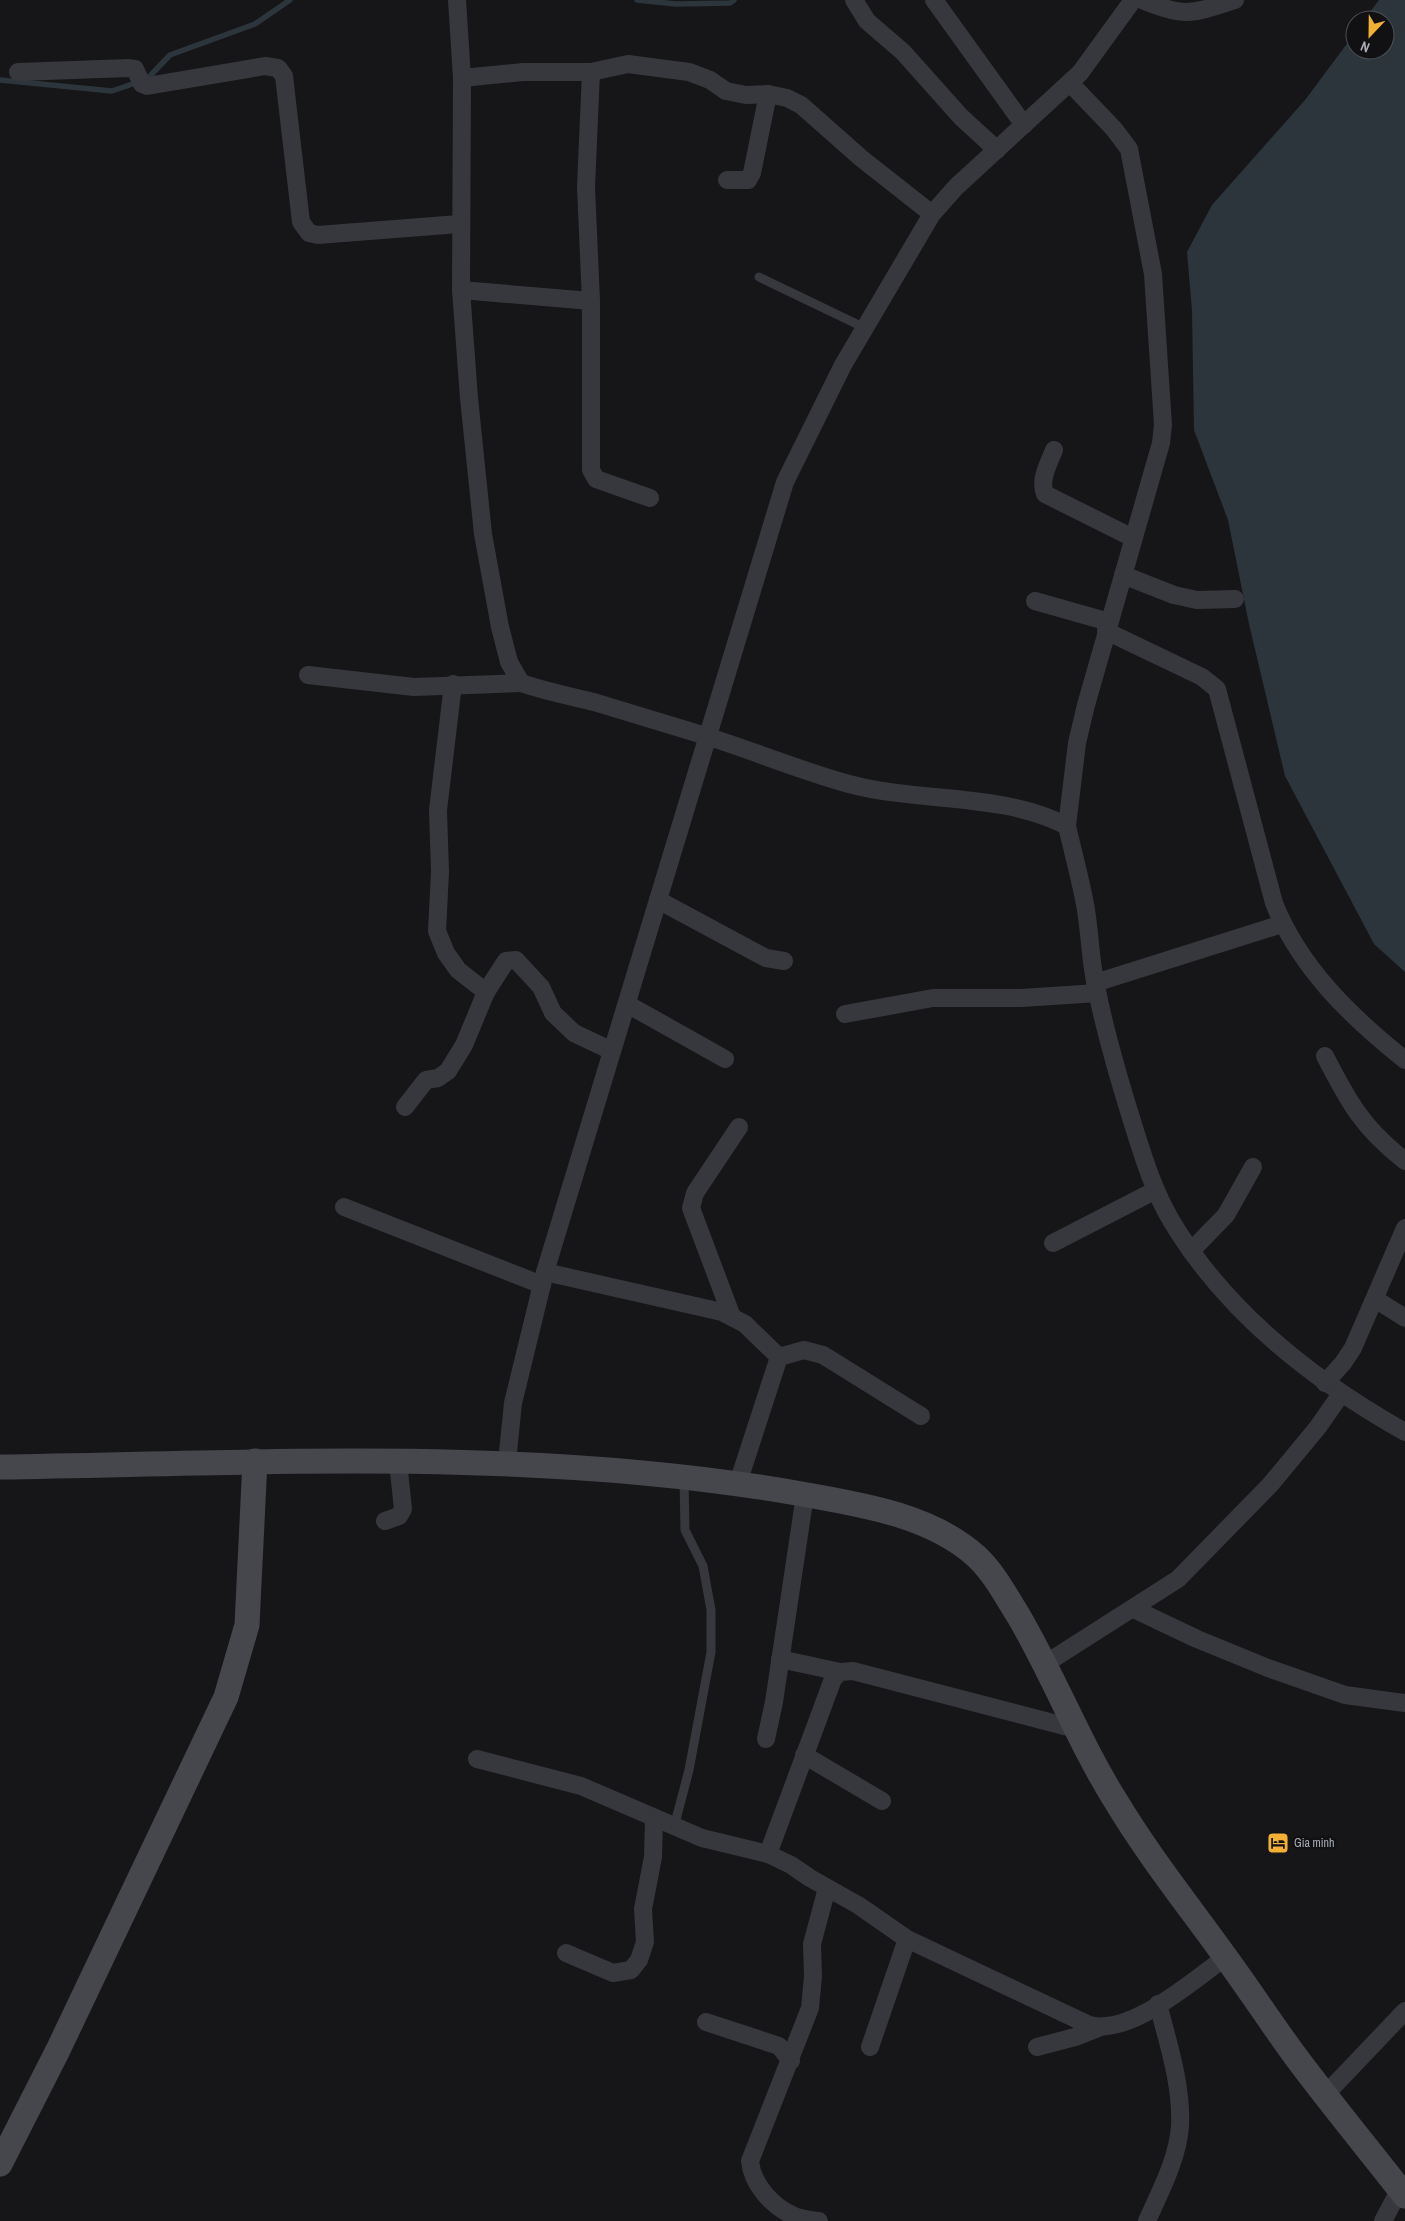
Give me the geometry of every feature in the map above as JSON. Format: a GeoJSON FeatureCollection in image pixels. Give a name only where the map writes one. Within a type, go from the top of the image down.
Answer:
{"type":"FeatureCollection","features":[{"type":"Feature","properties":{"kind":"street"},"geometry":{"type":"LineString","coordinates":[[457,0],[462,78],[459,224],[461,290],[483,534],[500,627],[509,662],[521,683]]}},
{"type":"Feature","properties":{"kind":"street"},"geometry":{"type":"LineString","coordinates":[[854,0],[867,21],[903,52],[961,117],[997,150]]}},
{"type":"Feature","properties":{"kind":"street"},"geometry":{"type":"LineString","coordinates":[[934,0],[1024,125]]}},
{"type":"Feature","properties":{"kind":"street"},"geometry":{"type":"LineString","coordinates":[[507,1462],[514,1404],[543,1279],[706,736],[785,482],[843,365],[932,214],[956,187],[1080,73],[1132,0]]}},
{"type":"Feature","properties":{"kind":"street"},"geometry":{"type":"LineString","coordinates":[[1142,0],[1182,13],[1197,12],[1235,0]]}},
{"type":"Feature","properties":{"kind":"street"},"geometry":{"type":"LineString","coordinates":[[462,78],[522,72],[591,72],[628,64],[688,72],[710,80],[726,91],[746,95],[768,94],[787,98],[801,105],[862,158],[932,214]]}},
{"type":"Feature","properties":{"kind":"street"},"geometry":{"type":"LineString","coordinates":[[18,72],[128,68],[135,69],[142,84],[147,86],[265,66],[278,68],[284,76],[301,222],[308,233],[318,235],[459,224]]}},
{"type":"Feature","properties":{"kind":"street"},"geometry":{"type":"LineString","coordinates":[[591,72],[586,187],[591,301],[591,470],[596,479],[650,498]]}},
{"type":"Feature","properties":{"kind":"street"},"geometry":{"type":"LineString","coordinates":[[1070,83],[1114,129],[1129,149],[1153,274],[1163,425],[1161,443],[1108,626],[1077,743],[1067,826],[1085,904],[1096,988],[1114,1066],[1150,1177],[1172,1221],[1191,1251],[1246,1314],[1280,1347],[1324,1383],[1405,1432]]}},
{"type":"Feature","properties":{"kind":"street"},"geometry":{"type":"LineString","coordinates":[[727,180],[748,180],[752,173],[768,94]]}},
{"type":"Feature","properties":{"kind":"street"},"geometry":{"type":"LineString","coordinates":[[461,290],[591,301]]}},
{"type":"Feature","properties":{"kind":"street"},"geometry":{"type":"LineString","coordinates":[[1054,450],[1044,475],[1042,488],[1045,494],[1133,538]]}},
{"type":"Feature","properties":{"kind":"street"},"geometry":{"type":"LineString","coordinates":[[1123,575],[1174,595],[1197,600],[1234,599]]}},
{"type":"Feature","properties":{"kind":"street"},"geometry":{"type":"LineString","coordinates":[[1035,601],[1108,626],[1202,677],[1217,689],[1274,904],[1282,924],[1294,946],[1324,985],[1367,1028],[1405,1060]]}},
{"type":"Feature","properties":{"kind":"street"},"geometry":{"type":"LineString","coordinates":[[308,675],[414,687],[453,684],[521,683],[706,736],[850,784],[901,794],[995,805],[1046,816],[1067,826]]}},
{"type":"Feature","properties":{"kind":"street"},"geometry":{"type":"LineString","coordinates":[[453,684],[438,810],[440,872],[437,932],[446,953],[458,970],[486,992]]}},
{"type":"Feature","properties":{"kind":"street"},"geometry":{"type":"LineString","coordinates":[[658,900],[766,958],[784,961]]}},
{"type":"Feature","properties":{"kind":"street"},"geometry":{"type":"LineString","coordinates":[[845,1014],[933,998],[1022,998],[1096,988],[1282,924]]}},
{"type":"Feature","properties":{"kind":"street"},"geometry":{"type":"LineString","coordinates":[[405,1107],[426,1080],[438,1078],[448,1071],[464,1045],[486,992],[506,961],[516,960],[541,988],[552,1013],[574,1033],[612,1052]]}},
{"type":"Feature","properties":{"kind":"street"},"geometry":{"type":"LineString","coordinates":[[627,1004],[725,1060]]}},
{"type":"Feature","properties":{"kind":"street"},"geometry":{"type":"LineString","coordinates":[[1325,1056],[1359,1118],[1405,1161]]}},
{"type":"Feature","properties":{"kind":"street"},"geometry":{"type":"LineString","coordinates":[[732,1317],[691,1208],[695,1194],[739,1127]]}},
{"type":"Feature","properties":{"kind":"street"},"geometry":{"type":"LineString","coordinates":[[1191,1251],[1226,1214],[1254,1167]]}},
{"type":"Feature","properties":{"kind":"street"},"geometry":{"type":"LineString","coordinates":[[1053,1243],[1156,1190]]}},
{"type":"Feature","properties":{"kind":"street"},"geometry":{"type":"LineString","coordinates":[[344,1208],[543,1279],[713,1310],[745,1324],[779,1357]]}},
{"type":"Feature","properties":{"kind":"street"},"geometry":{"type":"LineString","coordinates":[[1324,1383],[1343,1363],[1353,1348],[1405,1228]]}},
{"type":"Feature","properties":{"kind":"street"},"geometry":{"type":"LineString","coordinates":[[1375,1299],[1405,1318]]}},
{"type":"Feature","properties":{"kind":"street"},"geometry":{"type":"LineString","coordinates":[[779,1357],[804,1350],[823,1355],[921,1416]]}},
{"type":"Feature","properties":{"kind":"street"},"geometry":{"type":"LineString","coordinates":[[738,1483],[779,1357]]}},
{"type":"Feature","properties":{"kind":"street"},"geometry":{"type":"LineString","coordinates":[[1045,1664],[1178,1580],[1270,1485],[1318,1427],[1341,1394]]}},
{"type":"Feature","properties":{"kind":"street"},"geometry":{"type":"LineString","coordinates":[[0,2164],[58,2050],[226,1697],[247,1625],[255,1462]]}},
{"type":"Feature","properties":{"kind":"street"},"geometry":{"type":"LineString","coordinates":[[0,1467],[255,1462],[507,1462],[738,1483],[856,1504],[903,1517],[941,1532],[976,1556],[991,1573],[1045,1664],[1100,1776],[1137,1836],[1226,1957],[1296,2058],[1402,2193],[1383,2221]]}},
{"type":"Feature","properties":{"kind":"street"},"geometry":{"type":"LineString","coordinates":[[385,1521],[399,1516],[402,1509],[398,1462]]}},
{"type":"Feature","properties":{"kind":"street"},"geometry":{"type":"LineString","coordinates":[[766,1739],[805,1495]]}},
{"type":"Feature","properties":{"kind":"street"},"geometry":{"type":"LineString","coordinates":[[1134,1609],[1197,1639],[1345,1695],[1405,1704]]}},
{"type":"Feature","properties":{"kind":"street"},"geometry":{"type":"LineString","coordinates":[[780,1659],[840,1672],[852,1671],[1076,1729]]}},
{"type":"Feature","properties":{"kind":"street"},"geometry":{"type":"LineString","coordinates":[[768,1854],[833,1679],[840,1672]]}},
{"type":"Feature","properties":{"kind":"street"},"geometry":{"type":"LineString","coordinates":[[804,1755],[882,1801]]}},
{"type":"Feature","properties":{"kind":"street"},"geometry":{"type":"LineString","coordinates":[[477,1759],[582,1786],[654,1819],[702,1838],[768,1854],[791,1865],[858,1905],[906,1939],[1098,2028]]}},
{"type":"Feature","properties":{"kind":"street"},"geometry":{"type":"LineString","coordinates":[[566,1953],[613,1973],[631,1970],[639,1960],[645,1942],[643,1909],[652,1857],[654,1819]]}},
{"type":"Feature","properties":{"kind":"street"},"geometry":{"type":"LineString","coordinates":[[818,2221],[793,2216],[782,2209],[761,2190],[751,2168],[753,2152],[791,2061],[810,2008],[812,1944],[827,1888]]}},
{"type":"Feature","properties":{"kind":"street"},"geometry":{"type":"LineString","coordinates":[[870,2047],[906,1939]]}},
{"type":"Feature","properties":{"kind":"street"},"geometry":{"type":"LineString","coordinates":[[1036,2047],[1075,2038],[1098,2028],[1110,2027],[1135,2018],[1226,1957]]}},
{"type":"Feature","properties":{"kind":"street"},"geometry":{"type":"LineString","coordinates":[[1147,2221],[1173,2154],[1180,2127],[1177,2086],[1158,2004]]}},
{"type":"Feature","properties":{"kind":"street"},"geometry":{"type":"LineString","coordinates":[[1326,2095],[1405,2011]]}},
{"type":"Feature","properties":{"kind":"street"},"geometry":{"type":"LineString","coordinates":[[706,2022],[780,2046],[791,2061]]}},
{"type":"Feature","properties":{"kind":"lane"},"geometry":{"type":"LineString","coordinates":[[759,277],[865,328]]}},
{"type":"Feature","properties":{"kind":"lane"},"geometry":{"type":"LineString","coordinates":[[674,1827],[689,1770],[711,1652],[711,1610],[703,1566],[685,1530],[684,1477]]}},
{"type":"Feature","properties":{"kind":"shaded area"},"geometry":{"type":"Polygon","coordinates":[[[1379,0],[1405,0],[1405,972],[1374,944],[1285,776],[1249,624],[1228,520],[1194,430],[1192,311],[1187,252],[1212,205],[1305,100],[1345,46],[1345,60],[1395,60],[1395,10],[1372,10],[1379,0]]]}},
{"type":"Feature","properties":{"kind":"waterway"},"geometry":{"type":"LineString","coordinates":[[0,80],[112,91],[147,79],[170,55],[255,24],[290,0]]}},
{"type":"Feature","properties":{"kind":"waterway"},"geometry":{"type":"LineString","coordinates":[[637,0],[676,4],[730,3],[734,0]]}},
{"type":"Feature","properties":{"kind":"place","name":"Gia minh"},"geometry":{"type":"Point","coordinates":[1278,1843]}}]}
